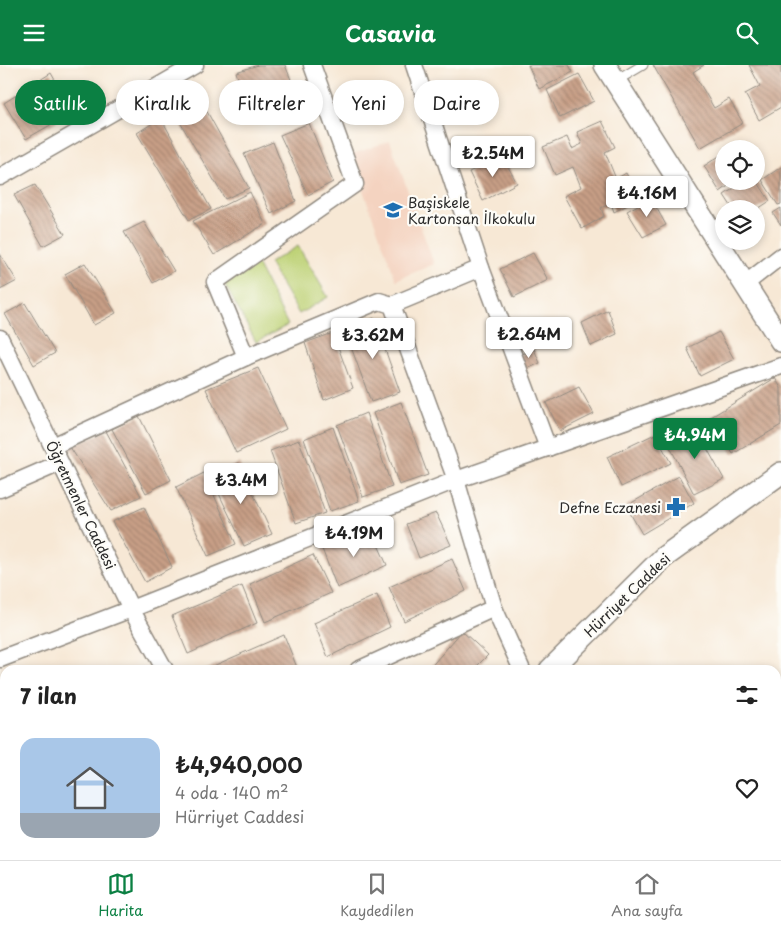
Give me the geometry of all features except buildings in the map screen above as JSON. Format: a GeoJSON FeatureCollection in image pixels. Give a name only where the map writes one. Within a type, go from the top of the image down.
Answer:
{"type":"FeatureCollection","features":[{"type":"Feature","properties":{"kind":"street"},"geometry":{"type":"LineString","coordinates":[[0,177],[195,65]]}},
{"type":"Feature","properties":{"kind":"street"},"geometry":{"type":"LineString","coordinates":[[246,357],[215,282],[355,184],[312,65]]}},
{"type":"Feature","properties":{"kind":"street"},"geometry":{"type":"LineString","coordinates":[[414,65],[481,268],[548,448]]}},
{"type":"Feature","properties":{"kind":"street"},"geometry":{"type":"LineString","coordinates":[[614,72],[715,224]]}},
{"type":"Feature","properties":{"kind":"street"},"geometry":{"type":"LineString","coordinates":[[614,72],[748,281],[781,329]]}},
{"type":"Feature","properties":{"kind":"street"},"geometry":{"type":"LineString","coordinates":[[731,250],[781,341]]}},
{"type":"Feature","properties":{"kind":"street"},"geometry":{"type":"LineString","coordinates":[[748,281],[781,256]]}},
{"type":"Feature","properties":{"kind":"street"},"geometry":{"type":"LineString","coordinates":[[53,447],[246,357],[379,301],[392,305],[481,268]]}},
{"type":"Feature","properties":{"kind":"street"},"geometry":{"type":"LineString","coordinates":[[392,305],[456,480],[494,608],[520,665]]}},
{"type":"Feature","properties":{"kind":"street","name":"Öğretmenler Caddesi"},"geometry":{"type":"LineString","coordinates":[[0,338],[4,357],[53,447],[131,609],[162,665]]}},
{"type":"Feature","properties":{"kind":"street"},"geometry":{"type":"LineString","coordinates":[[0,659],[456,480],[781,366]]}},
{"type":"Feature","properties":{"kind":"street"},"geometry":{"type":"LineString","coordinates":[[0,489],[60,463]]}},
{"type":"Feature","properties":{"kind":"street","name":"Hürriyet Caddesi"},"geometry":{"type":"LineString","coordinates":[[555,665],[664,557],[781,473]]}},
{"type":"Feature","properties":{"kind":"street"},"geometry":{"type":"LineString","coordinates":[[369,665],[494,608]]}},
{"type":"Feature","properties":{"kind":"lane"},"geometry":{"type":"LineString","coordinates":[[614,72],[643,65]]}},
{"type":"Feature","properties":{"kind":"shaded area","name":"Başiskele Kartonsan İlkokulu"},"geometry":{"type":"Polygon","coordinates":[[[390,141],[434,264],[396,280],[350,155],[390,141]]]}},
{"type":"Feature","properties":{"kind":"green space"},"geometry":{"type":"Polygon","coordinates":[[[298,246],[328,297],[299,314],[269,263],[298,246]]]}},
{"type":"Feature","properties":{"kind":"green space"},"geometry":{"type":"Polygon","coordinates":[[[257,264],[288,325],[256,342],[224,283],[257,264]]]}},
{"type":"Feature","properties":{"kind":"place","name":"Başiskele Kartonsan İlkokulu"},"geometry":{"type":"Point","coordinates":[393,210]}},
{"type":"Feature","properties":{"kind":"place","name":"Defne Eczanesi"},"geometry":{"type":"Point","coordinates":[676,507]}}]}
